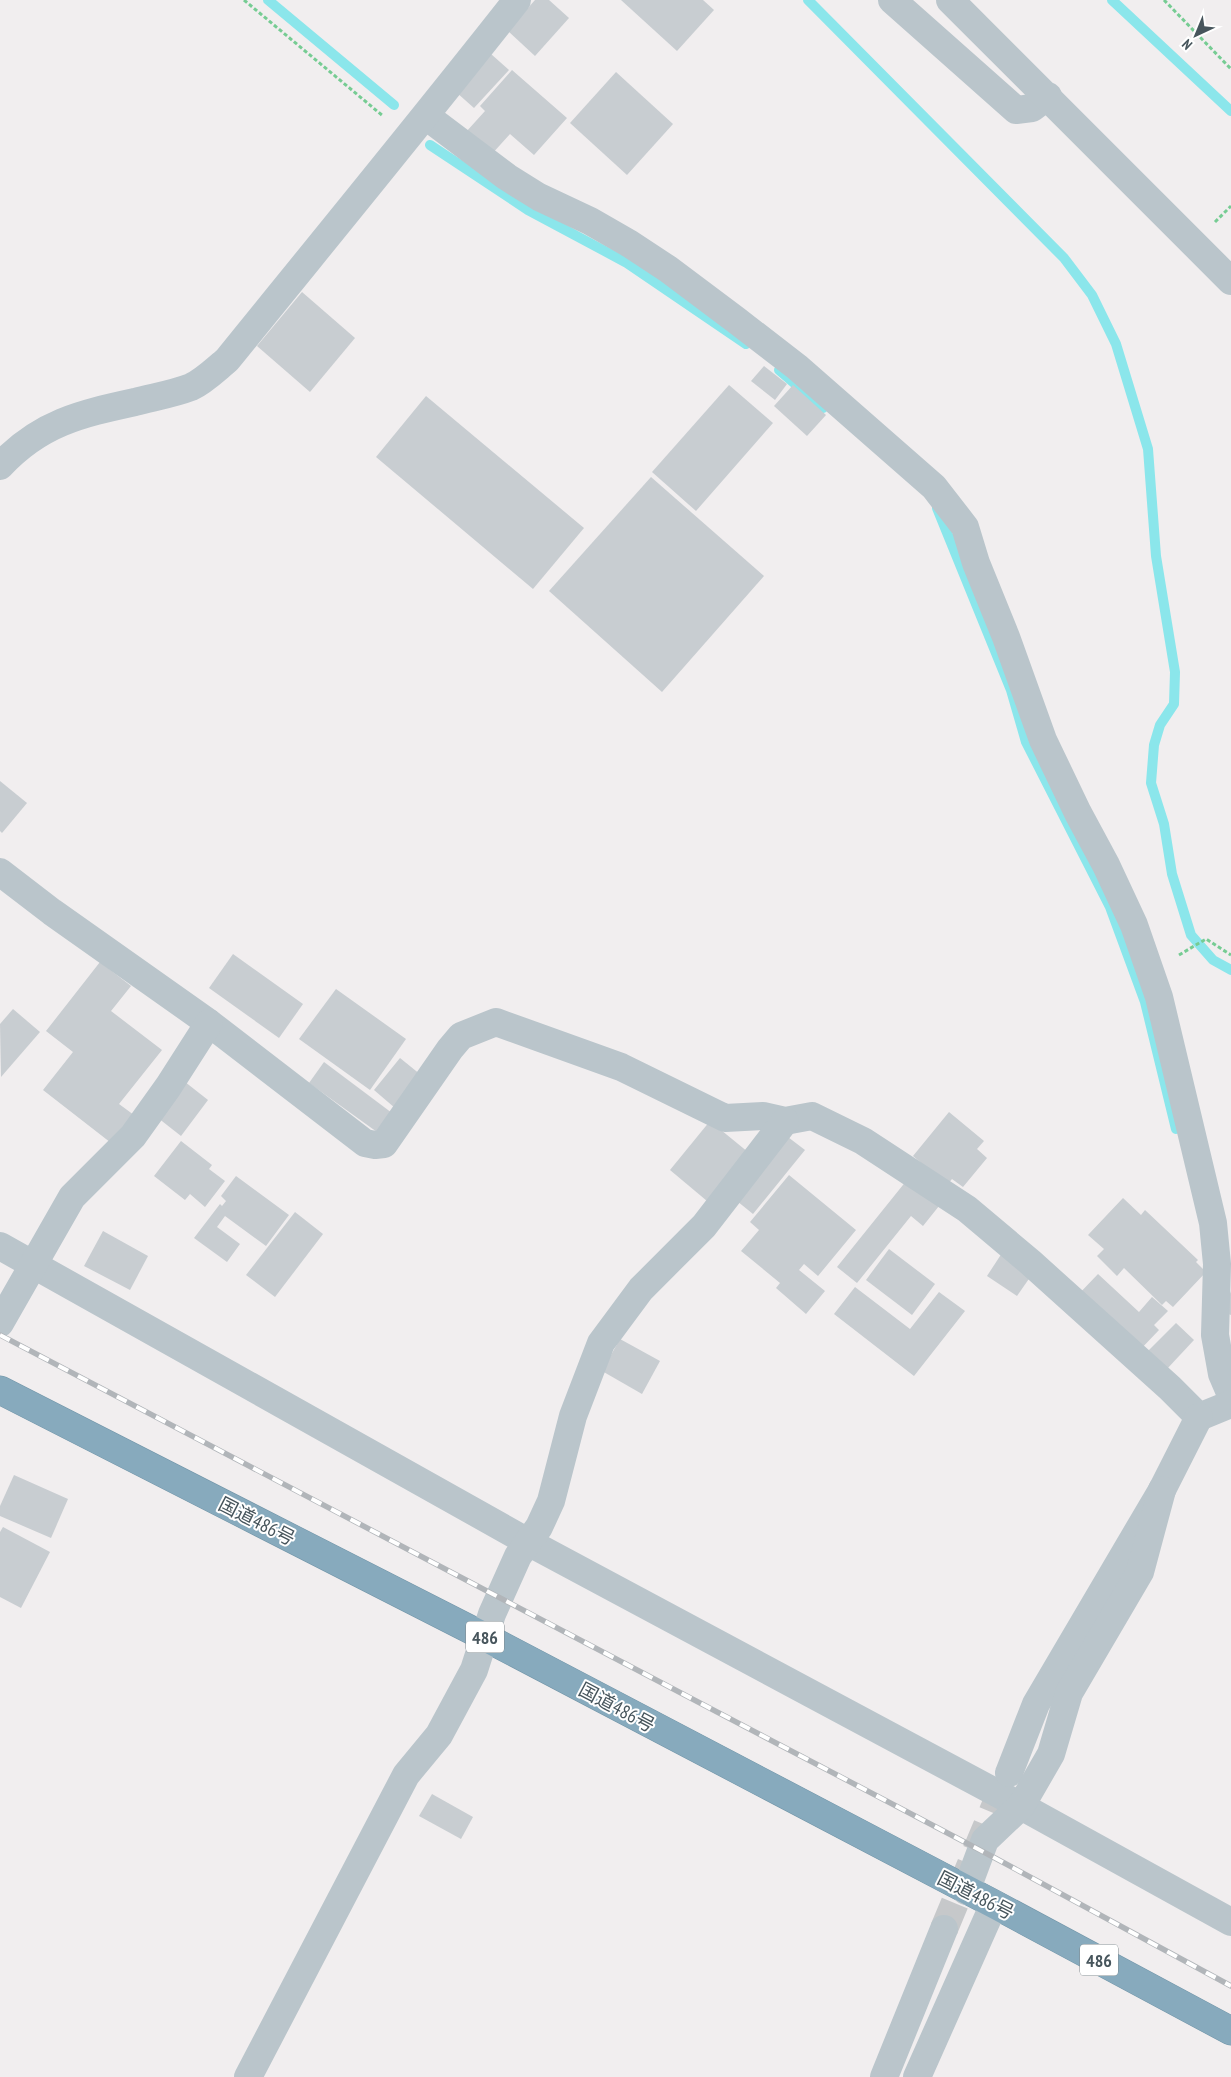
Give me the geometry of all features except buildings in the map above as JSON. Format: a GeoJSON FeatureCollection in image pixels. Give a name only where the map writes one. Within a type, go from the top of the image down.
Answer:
{"type":"FeatureCollection","features":[{"type":"Feature","properties":{"kind":"highway","name":"国道486号"},"geometry":{"type":"LineString","coordinates":[[0,1390],[485,1637],[994,1904],[1231,2031]]}},
{"type":"Feature","properties":{"kind":"street"},"geometry":{"type":"LineString","coordinates":[[0,466],[32,436],[51,426],[93,411],[168,394],[192,386],[227,360],[426,116],[517,0]]}},
{"type":"Feature","properties":{"kind":"street"},"geometry":{"type":"LineString","coordinates":[[892,0],[1016,110],[1032,108],[1048,96]]}},
{"type":"Feature","properties":{"kind":"street"},"geometry":{"type":"LineString","coordinates":[[950,0],[1231,281]]}},
{"type":"Feature","properties":{"kind":"street"},"geometry":{"type":"LineString","coordinates":[[426,116],[507,177],[539,197],[590,221],[630,244],[668,269],[744,326],[797,367],[934,488],[965,526],[976,563],[1006,638],[1043,740],[1134,925],[1159,997],[1213,1223],[1217,1264],[1215,1335],[1222,1374],[1231,1395]]}},
{"type":"Feature","properties":{"kind":"street"},"geometry":{"type":"LineString","coordinates":[[0,872],[52,912],[209,1023],[353,1136],[365,1143],[384,1144],[461,1036],[496,1022],[622,1067],[725,1118],[763,1116],[785,1121],[812,1116],[863,1141],[967,1209],[1030,1262],[1170,1388],[1199,1417]]}},
{"type":"Feature","properties":{"kind":"street"},"geometry":{"type":"LineString","coordinates":[[0,1323],[72,1197],[133,1136],[168,1087],[209,1023]]}},
{"type":"Feature","properties":{"kind":"street"},"geometry":{"type":"LineString","coordinates":[[248,2077],[406,1776],[439,1735],[474,1670],[492,1614],[514,1564],[539,1527],[551,1502],[573,1416],[601,1342],[641,1289],[704,1226],[785,1121]]}},
{"type":"Feature","properties":{"kind":"street"},"geometry":{"type":"LineString","coordinates":[[0,1246],[528,1542],[1021,1806],[1231,1922]]}},
{"type":"Feature","properties":{"kind":"street"},"geometry":{"type":"LineString","coordinates":[[1008,1773],[1036,1704],[1162,1490],[1199,1417],[1231,1404]]}},
{"type":"Feature","properties":{"kind":"street"},"geometry":{"type":"LineString","coordinates":[[966,1891],[985,1840],[1021,1806],[1051,1754],[1069,1693],[1140,1572],[1162,1490]]}},
{"type":"Feature","properties":{"kind":"street"},"geometry":{"type":"LineString","coordinates":[[917,2077],[994,1904]]}},
{"type":"Feature","properties":{"kind":"street"},"geometry":{"type":"LineString","coordinates":[[884,2077],[944,1930]]}},
{"type":"Feature","properties":{"kind":"path"},"geometry":{"type":"LineString","coordinates":[[244,0],[408,138]]}},
{"type":"Feature","properties":{"kind":"path"},"geometry":{"type":"LineString","coordinates":[[1164,0],[1231,68]]}},
{"type":"Feature","properties":{"kind":"path"},"geometry":{"type":"LineString","coordinates":[[1195,946],[1206,939],[1231,955]]}},
{"type":"Feature","properties":{"kind":"waterway"},"geometry":{"type":"LineString","coordinates":[[268,0],[394,105]]}},
{"type":"Feature","properties":{"kind":"waterway"},"geometry":{"type":"LineString","coordinates":[[808,0],[1064,258],[1092,295],[1116,344],[1148,449],[1156,556],[1175,672],[1174,704],[1160,725],[1154,745],[1151,783],[1164,824],[1172,874],[1191,935],[1213,960],[1231,970]]}},
{"type":"Feature","properties":{"kind":"waterway"},"geometry":{"type":"LineString","coordinates":[[1112,0],[1231,111]]}},
{"type":"Feature","properties":{"kind":"waterway"},"geometry":{"type":"LineString","coordinates":[[430,145],[528,210],[627,263],[746,344]]}},
{"type":"Feature","properties":{"kind":"waterway"},"geometry":{"type":"LineString","coordinates":[[779,370],[823,408]]}},
{"type":"Feature","properties":{"kind":"waterway"},"geometry":{"type":"LineString","coordinates":[[937,508],[1011,690],[1026,742],[1110,907],[1145,1002],[1176,1129]]}},
{"type":"Feature","properties":{"kind":"tunnel"},"geometry":{"type":"LineString","coordinates":[[944,1929],[1009,1773]]}},
{"type":"Feature","properties":{"kind":"railway"},"geometry":{"type":"LineString","coordinates":[[0,1335],[995,1858],[1231,1986]]}}]}
